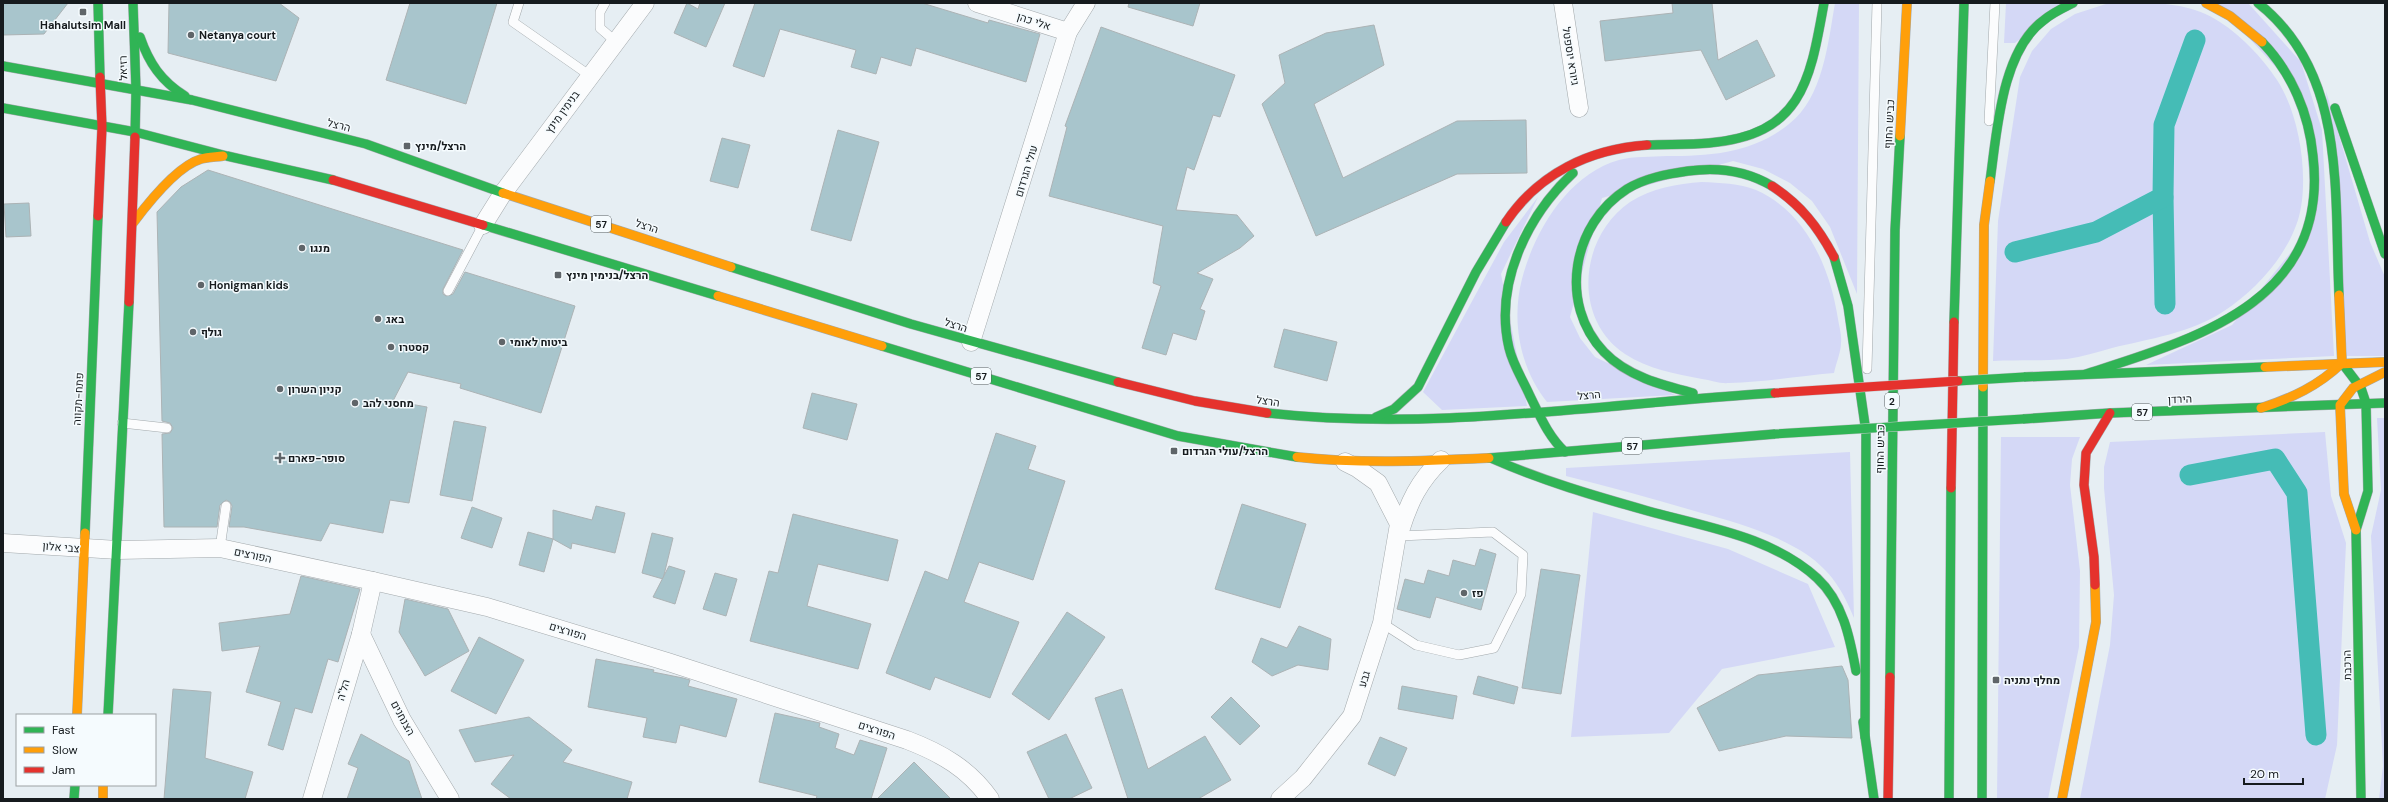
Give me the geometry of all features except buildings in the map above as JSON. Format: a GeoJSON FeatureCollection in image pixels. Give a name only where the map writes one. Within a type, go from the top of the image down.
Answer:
{"type":"FeatureCollection","features":[{"type":"Feature","properties":{"kind":"main road","name":"רזיאל"},"geometry":{"type":"LineString","coordinates":[[98,3],[102,83]]}},
{"type":"Feature","properties":{"kind":"main road","name":"רזיאל"},"geometry":{"type":"LineString","coordinates":[[133,3],[136,90],[135,132]]}},
{"type":"Feature","properties":{"kind":"main road"},"geometry":{"type":"LineString","coordinates":[[1357,420],[1392,412],[1400,406],[1418,387],[1497,237],[1532,191],[1553,174],[1584,158],[1616,149],[1639,146],[1707,144],[1739,138],[1762,130],[1783,115],[1798,100],[1805,84],[1818,38],[1824,3]]}},
{"type":"Feature","properties":{"kind":"main road","name":"כביש החוף"},"geometry":{"type":"LineString","coordinates":[[1888,799],[1895,238],[1907,3]]}},
{"type":"Feature","properties":{"kind":"main road"},"geometry":{"type":"LineString","coordinates":[[1949,799],[1949,518],[1955,242],[1964,3]]}},
{"type":"Feature","properties":{"kind":"main road"},"geometry":{"type":"LineString","coordinates":[[1982,799],[1984,225],[1998,124],[2009,74],[2022,43],[2043,20],[2073,3]]}},
{"type":"Feature","properties":{"kind":"main road"},"geometry":{"type":"LineString","coordinates":[[2086,374],[2178,343],[2230,321],[2256,301],[2281,276],[2294,255],[2309,223],[2314,196],[2315,172],[2309,132],[2290,81],[2267,48],[2221,9],[2206,3]]}},
{"type":"Feature","properties":{"kind":"main road"},"geometry":{"type":"LineString","coordinates":[[2258,3],[2284,29],[2315,65],[2329,92],[2385,254]]}},
{"type":"Feature","properties":{"kind":"main road"},"geometry":{"type":"LineString","coordinates":[[134,16],[146,56],[157,75],[170,88],[192,100]]}},
{"type":"Feature","properties":{"kind":"main road"},"geometry":{"type":"LineString","coordinates":[[2261,408],[2299,395],[2313,387],[2342,363],[2334,179],[2328,128],[2320,93],[2306,59],[2284,29]]}},
{"type":"Feature","properties":{"kind":"main road"},"geometry":{"type":"LineString","coordinates":[[91,64],[100,41]]}},
{"type":"Feature","properties":{"kind":"main road","name":"הרצל"},"geometry":{"type":"LineString","coordinates":[[3,66],[66,76],[192,100],[366,144],[503,193],[971,342],[1185,400],[1282,415],[1357,420],[1432,420],[1714,396],[1929,382],[2086,374]]}},
{"type":"Feature","properties":{"kind":"main road"},"geometry":{"type":"LineString","coordinates":[[66,76],[83,72]]}},
{"type":"Feature","properties":{"kind":"main road","name":"פתח-תקווה"},"geometry":{"type":"LineString","coordinates":[[77,714],[102,127],[102,83]]}},
{"type":"Feature","properties":{"kind":"main road"},"geometry":{"type":"LineString","coordinates":[[3,108],[135,132],[227,156],[324,177],[483,225]]}},
{"type":"Feature","properties":{"kind":"main road"},"geometry":{"type":"LineString","coordinates":[[108,714],[118,550],[122,423],[133,224],[135,132]]}},
{"type":"Feature","properties":{"kind":"main road"},"geometry":{"type":"LineString","coordinates":[[1565,452],[1549,434],[1537,412],[1508,344],[1506,317],[1507,293],[1514,267],[1528,233],[1553,194],[1568,177],[1592,159],[1616,149]]}},
{"type":"Feature","properties":{"kind":"main road"},"geometry":{"type":"LineString","coordinates":[[133,224],[153,196],[173,177],[200,159],[227,156]]}},
{"type":"Feature","properties":{"kind":"main road"},"geometry":{"type":"LineString","coordinates":[[1714,396],[1663,385],[1618,364],[1603,351],[1588,333],[1579,313],[1576,298],[1575,283],[1577,261],[1594,224],[1609,204],[1622,193],[1642,181],[1682,171],[1731,171],[1760,178],[1784,192],[1804,208],[1821,232],[1834,259],[1847,296],[1865,421],[1865,737]]}},
{"type":"Feature","properties":{"kind":"main road","name":"57"},"geometry":{"type":"LineString","coordinates":[[483,225],[1178,436],[1288,456],[1345,462],[1490,458],[1565,452]]}},
{"type":"Feature","properties":{"kind":"main road","name":"57"},"geometry":{"type":"LineString","coordinates":[[2086,374],[2385,362]]}},
{"type":"Feature","properties":{"kind":"main road","name":"הרכבת"},"geometry":{"type":"LineString","coordinates":[[2342,363],[2358,384],[2366,404],[2368,491],[2356,530]]}},
{"type":"Feature","properties":{"kind":"main road"},"geometry":{"type":"LineString","coordinates":[[2340,405],[2346,393],[2358,384],[2385,372]]}},
{"type":"Feature","properties":{"kind":"main road","name":"הירדן"},"geometry":{"type":"LineString","coordinates":[[1565,452],[1775,434],[2110,413],[2385,403]]}},
{"type":"Feature","properties":{"kind":"main road","name":"הרכבת"},"geometry":{"type":"LineString","coordinates":[[2340,405],[2344,494],[2356,530],[2361,799]]}},
{"type":"Feature","properties":{"kind":"main road"},"geometry":{"type":"LineString","coordinates":[[2062,799],[2096,622],[2094,557],[2084,486],[2086,453],[2110,413]]}},
{"type":"Feature","properties":{"kind":"main road"},"geometry":{"type":"LineString","coordinates":[[1490,458],[1552,482],[1731,533],[1772,548],[1799,564],[1818,579],[1834,598],[1844,622],[1854,655],[1874,799]]}},
{"type":"Feature","properties":{"kind":"main road"},"geometry":{"type":"LineString","coordinates":[[74,799],[75,786]]}},
{"type":"Feature","properties":{"kind":"main road"},"geometry":{"type":"LineString","coordinates":[[103,799],[104,786]]}},
{"type":"Feature","properties":{"kind":"street","name":"בנימין מינץ"},"geometry":{"type":"LineString","coordinates":[[483,225],[503,193],[589,75],[645,3]]}},
{"type":"Feature","properties":{"kind":"street","name":"אלי כהן"},"geometry":{"type":"LineString","coordinates":[[977,3],[1068,32]]}},
{"type":"Feature","properties":{"kind":"street","name":"עולי הגרדום"},"geometry":{"type":"LineString","coordinates":[[971,342],[1068,32],[1086,3]]}},
{"type":"Feature","properties":{"kind":"street","name":"גיורא יוספטל"},"geometry":{"type":"LineString","coordinates":[[1563,3],[1579,108]]}},
{"type":"Feature","properties":{"kind":"street","name":"גבע"},"geometry":{"type":"LineString","coordinates":[[1399,536],[1414,493],[1424,476],[1441,460]]}},
{"type":"Feature","properties":{"kind":"street","name":"גבע"},"geometry":{"type":"LineString","coordinates":[[1280,799],[1303,778],[1352,716],[1382,623],[1399,536],[1400,524],[1396,514],[1378,483],[1357,468],[1345,462]]}},
{"type":"Feature","properties":{"kind":"street","name":"צבי אלון"},"geometry":{"type":"LineString","coordinates":[[3,543],[118,550]]}},
{"type":"Feature","properties":{"kind":"street","name":"הפורצים"},"geometry":{"type":"LineString","coordinates":[[118,550],[220,548],[487,607],[668,662],[907,740],[932,750],[957,764],[990,799]]}},
{"type":"Feature","properties":{"kind":"street","name":"הל\"ה"},"geometry":{"type":"LineString","coordinates":[[312,799],[360,634],[373,581]]}},
{"type":"Feature","properties":{"kind":"street","name":"הצנחנים"},"geometry":{"type":"LineString","coordinates":[[360,634],[402,720],[450,799]]}},
{"type":"Feature","properties":{"kind":"lane"},"geometry":{"type":"LineString","coordinates":[[519,3],[513,22],[589,75]]}},
{"type":"Feature","properties":{"kind":"lane"},"geometry":{"type":"LineString","coordinates":[[605,3],[600,12],[600,28],[615,41]]}},
{"type":"Feature","properties":{"kind":"lane"},"geometry":{"type":"LineString","coordinates":[[1865,421],[1877,3]]}},
{"type":"Feature","properties":{"kind":"lane"},"geometry":{"type":"LineString","coordinates":[[1984,225],[1995,3]]}},
{"type":"Feature","properties":{"kind":"lane"},"geometry":{"type":"LineString","coordinates":[[448,291],[483,225]]}},
{"type":"Feature","properties":{"kind":"lane"},"geometry":{"type":"LineString","coordinates":[[122,423],[167,428]]}},
{"type":"Feature","properties":{"kind":"lane"},"geometry":{"type":"LineString","coordinates":[[220,548],[226,506]]}},
{"type":"Feature","properties":{"kind":"lane"},"geometry":{"type":"LineString","coordinates":[[1382,623],[1416,645],[1459,656],[1494,648],[1521,594],[1523,555],[1493,532],[1399,536]]}},
{"type":"Feature","properties":{"kind":"shaded area"},"geometry":{"type":"Polygon","coordinates":[[[1835,3],[1859,3],[1857,294],[1830,227],[1812,201],[1790,183],[1763,169],[1733,161],[1602,198],[1570,317],[1580,338],[1595,357],[1675,395],[1547,402],[1538,389],[1524,359],[1520,344],[1517,311],[1522,279],[1528,261],[1535,243],[1556,207],[1569,191],[1584,178],[1601,167],[1619,160],[1637,157],[1715,154],[1731,151],[1761,141],[1775,134],[1789,124],[1810,100],[1817,85],[1830,35],[1835,3]]]}},
{"type":"Feature","properties":{"kind":"shaded area"},"geometry":{"type":"Polygon","coordinates":[[[2006,3],[2063,3],[2015,43],[2004,43],[2006,3]]]}},
{"type":"Feature","properties":{"kind":"shaded area"},"geometry":{"type":"Polygon","coordinates":[[[2109,3],[2150,3],[2190,8],[2215,19],[2233,31],[2257,54],[2271,71],[2285,94],[2297,129],[2303,167],[2303,186],[2298,220],[2286,247],[2268,272],[2236,303],[2211,319],[2184,330],[2084,356],[2049,360],[1993,361],[1998,221],[2020,77],[2032,51],[2051,29],[2075,14],[2109,3]]]}},
{"type":"Feature","properties":{"kind":"shaded area"},"geometry":{"type":"Polygon","coordinates":[[[2217,3],[2248,3],[2301,62],[2322,130],[2334,356],[2146,365],[2232,325],[2313,225],[2303,97],[2217,3]]]}},
{"type":"Feature","properties":{"kind":"shaded area"},"geometry":{"type":"Polygon","coordinates":[[[2326,91],[2370,242],[2385,277],[2385,356],[2347,356],[2326,91]]]}},
{"type":"Feature","properties":{"kind":"shaded area"},"geometry":{"type":"Polygon","coordinates":[[[1702,182],[1723,183],[1756,190],[1774,200],[1789,212],[1802,227],[1813,243],[1822,261],[1834,299],[1841,340],[1834,373],[1755,381],[1719,382],[1672,373],[1643,364],[1625,354],[1608,339],[1596,320],[1590,300],[1588,278],[1592,256],[1600,236],[1613,217],[1638,197],[1656,190],[1683,184],[1702,182]]]}},
{"type":"Feature","properties":{"kind":"shaded area"},"geometry":{"type":"Polygon","coordinates":[[[1538,197],[1501,274],[1527,406],[1442,410],[1423,392],[1504,242],[1538,197]]]}},
{"type":"Feature","properties":{"kind":"shaded area"},"geometry":{"type":"Polygon","coordinates":[[[2377,418],[2385,418],[2385,799],[2379,799],[2383,766],[2371,536],[2381,490],[2377,418]]]}},
{"type":"Feature","properties":{"kind":"shaded area"},"geometry":{"type":"Polygon","coordinates":[[[2325,432],[2331,496],[2346,543],[2337,745],[2325,799],[2080,799],[2110,645],[2114,595],[2104,488],[2104,467],[2110,442],[2325,432]]]}},
{"type":"Feature","properties":{"kind":"shaded area"},"geometry":{"type":"Polygon","coordinates":[[[2001,437],[2080,437],[2072,459],[2070,485],[2080,571],[2079,647],[2048,799],[1997,799],[2001,437]]]}},
{"type":"Feature","properties":{"kind":"shaded area"},"geometry":{"type":"Polygon","coordinates":[[[1850,452],[1854,618],[1841,590],[1822,567],[1806,554],[1781,540],[1726,520],[1566,476],[1566,468],[1850,452]]]}},
{"type":"Feature","properties":{"kind":"shaded area"},"geometry":{"type":"Polygon","coordinates":[[[1593,512],[1728,549],[1808,584],[1835,647],[1722,669],[1669,733],[1571,737],[1593,512]]]}},
{"type":"Feature","properties":{"kind":"waterway"},"geometry":{"type":"LineString","coordinates":[[2015,252],[2096,232],[2163,197],[2164,125],[2195,40]]}},
{"type":"Feature","properties":{"kind":"waterway"},"geometry":{"type":"LineString","coordinates":[[2163,197],[2165,304]]}},
{"type":"Feature","properties":{"kind":"waterway"},"geometry":{"type":"LineString","coordinates":[[2190,475],[2275,459],[2297,493],[2316,735]]}},
{"type":"Feature","properties":{"kind":"traffic: fast"},"geometry":{"type":"LineString","coordinates":[[98,3],[100,77]]}},
{"type":"Feature","properties":{"kind":"traffic: fast"},"geometry":{"type":"LineString","coordinates":[[133,3],[136,90],[135,137]]}},
{"type":"Feature","properties":{"kind":"traffic: fast"},"geometry":{"type":"LineString","coordinates":[[1647,145],[1701,144],[1740,138],[1764,129],[1783,116],[1796,99],[1806,79],[1813,57],[1824,3]]}},
{"type":"Feature","properties":{"kind":"traffic: fast"},"geometry":{"type":"LineString","coordinates":[[1954,322],[1964,3]]}},
{"type":"Feature","properties":{"kind":"traffic: fast"},"geometry":{"type":"LineString","coordinates":[[1990,181],[1999,117],[2010,72],[2018,51],[2030,34],[2044,20],[2073,3]]}},
{"type":"Feature","properties":{"kind":"traffic: fast"},"geometry":{"type":"LineString","coordinates":[[2258,3],[2287,31],[2308,64],[2321,99],[2330,137],[2335,176],[2339,295]]}},
{"type":"Feature","properties":{"kind":"traffic: fast"},"geometry":{"type":"LineString","coordinates":[[140,37],[147,55],[157,71],[169,84],[185,96]]}},
{"type":"Feature","properties":{"kind":"traffic: fast"},"geometry":{"type":"LineString","coordinates":[[2086,374],[2170,346],[2210,328],[2247,307],[2277,280],[2300,247],[2313,206],[2313,156],[2311,140],[2308,125],[2297,95],[2282,67],[2262,42]]}},
{"type":"Feature","properties":{"kind":"traffic: fast"},"geometry":{"type":"LineString","coordinates":[[3,66],[192,100],[366,144],[503,193]]}},
{"type":"Feature","properties":{"kind":"traffic: fast"},"geometry":{"type":"LineString","coordinates":[[3,108],[135,132],[227,156],[333,180]]}},
{"type":"Feature","properties":{"kind":"traffic: fast"},"geometry":{"type":"LineString","coordinates":[[2335,108],[2385,254]]}},
{"type":"Feature","properties":{"kind":"traffic: fast"},"geometry":{"type":"LineString","coordinates":[[1890,677],[1895,230],[1900,136]]}},
{"type":"Feature","properties":{"kind":"traffic: fast"},"geometry":{"type":"LineString","coordinates":[[1693,393],[1657,383],[1623,367],[1604,352],[1590,333],[1580,311],[1577,289],[1578,266],[1583,243],[1594,222],[1608,204],[1627,189],[1649,179],[1688,171],[1721,170],[1732,171],[1752,177],[1772,186]]}},
{"type":"Feature","properties":{"kind":"traffic: fast"},"geometry":{"type":"LineString","coordinates":[[1565,452],[1545,426],[1513,360],[1509,348],[1506,324],[1506,300],[1518,253],[1529,230],[1541,209],[1556,190],[1573,173]]}},
{"type":"Feature","properties":{"kind":"traffic: fast"},"geometry":{"type":"LineString","coordinates":[[85,533],[98,216]]}},
{"type":"Feature","properties":{"kind":"traffic: fast"},"geometry":{"type":"LineString","coordinates":[[1376,417],[1394,409],[1418,387],[1476,272],[1506,222]]}},
{"type":"Feature","properties":{"kind":"traffic: fast"},"geometry":{"type":"LineString","coordinates":[[483,225],[718,296]]}},
{"type":"Feature","properties":{"kind":"traffic: fast"},"geometry":{"type":"LineString","coordinates":[[1834,257],[1848,306],[1866,432],[1865,737]]}},
{"type":"Feature","properties":{"kind":"traffic: fast"},"geometry":{"type":"LineString","coordinates":[[731,267],[911,324],[1118,382]]}},
{"type":"Feature","properties":{"kind":"traffic: fast"},"geometry":{"type":"LineString","coordinates":[[108,714],[129,302]]}},
{"type":"Feature","properties":{"kind":"traffic: fast"},"geometry":{"type":"LineString","coordinates":[[882,346],[1178,436],[1297,457]]}},
{"type":"Feature","properties":{"kind":"traffic: fast"},"geometry":{"type":"LineString","coordinates":[[2342,363],[2361,388],[2366,403],[2368,491],[2356,530],[2361,799]]}},
{"type":"Feature","properties":{"kind":"traffic: fast"},"geometry":{"type":"LineString","coordinates":[[2024,377],[2265,367]]}},
{"type":"Feature","properties":{"kind":"traffic: fast"},"geometry":{"type":"LineString","coordinates":[[1958,381],[2024,377]]}},
{"type":"Feature","properties":{"kind":"traffic: fast"},"geometry":{"type":"LineString","coordinates":[[1982,799],[1983,387]]}},
{"type":"Feature","properties":{"kind":"traffic: fast"},"geometry":{"type":"LineString","coordinates":[[1267,413],[1330,418],[1457,418],[1775,393]]}},
{"type":"Feature","properties":{"kind":"traffic: fast"},"geometry":{"type":"LineString","coordinates":[[2023,419],[2110,413],[2385,403]]}},
{"type":"Feature","properties":{"kind":"traffic: fast"},"geometry":{"type":"LineString","coordinates":[[1775,434],[2023,419]]}},
{"type":"Feature","properties":{"kind":"traffic: fast"},"geometry":{"type":"LineString","coordinates":[[1489,458],[1775,434]]}},
{"type":"Feature","properties":{"kind":"traffic: fast"},"geometry":{"type":"LineString","coordinates":[[1493,459],[1569,488],[1737,535],[1779,552],[1799,564],[1817,578],[1833,598],[1848,633],[1856,671]]}},
{"type":"Feature","properties":{"kind":"traffic: fast"},"geometry":{"type":"LineString","coordinates":[[1949,799],[1951,488]]}},
{"type":"Feature","properties":{"kind":"traffic: fast"},"geometry":{"type":"LineString","coordinates":[[1863,722],[1874,799]]}},
{"type":"Feature","properties":{"kind":"traffic: fast"},"geometry":{"type":"LineString","coordinates":[[74,799],[75,786]]}},
{"type":"Feature","properties":{"kind":"traffic: slow"},"geometry":{"type":"LineString","coordinates":[[1900,136],[1907,3]]}},
{"type":"Feature","properties":{"kind":"traffic: slow"},"geometry":{"type":"LineString","coordinates":[[2206,3],[2230,16],[2262,42]]}},
{"type":"Feature","properties":{"kind":"traffic: slow"},"geometry":{"type":"LineString","coordinates":[[133,223],[164,186],[182,169],[201,159],[223,156]]}},
{"type":"Feature","properties":{"kind":"traffic: slow"},"geometry":{"type":"LineString","coordinates":[[1983,387],[1984,225],[1990,181]]}},
{"type":"Feature","properties":{"kind":"traffic: slow"},"geometry":{"type":"LineString","coordinates":[[503,193],[731,267]]}},
{"type":"Feature","properties":{"kind":"traffic: slow"},"geometry":{"type":"LineString","coordinates":[[2261,408],[2283,400],[2314,385],[2342,363],[2339,295]]}},
{"type":"Feature","properties":{"kind":"traffic: slow"},"geometry":{"type":"LineString","coordinates":[[718,296],[882,346]]}},
{"type":"Feature","properties":{"kind":"traffic: slow"},"geometry":{"type":"LineString","coordinates":[[2265,367],[2385,362]]}},
{"type":"Feature","properties":{"kind":"traffic: slow"},"geometry":{"type":"LineString","coordinates":[[2356,530],[2344,494],[2340,405],[2353,388],[2385,372]]}},
{"type":"Feature","properties":{"kind":"traffic: slow"},"geometry":{"type":"LineString","coordinates":[[1297,457],[1345,461],[1417,461],[1489,458]]}},
{"type":"Feature","properties":{"kind":"traffic: slow"},"geometry":{"type":"LineString","coordinates":[[77,714],[85,533]]}},
{"type":"Feature","properties":{"kind":"traffic: slow"},"geometry":{"type":"LineString","coordinates":[[2062,799],[2096,622],[2095,585]]}},
{"type":"Feature","properties":{"kind":"traffic: slow"},"geometry":{"type":"LineString","coordinates":[[103,786],[103,799]]}},
{"type":"Feature","properties":{"kind":"traffic: jam"},"geometry":{"type":"LineString","coordinates":[[98,216],[102,127],[100,77]]}},
{"type":"Feature","properties":{"kind":"traffic: jam"},"geometry":{"type":"LineString","coordinates":[[129,302],[135,137]]}},
{"type":"Feature","properties":{"kind":"traffic: jam"},"geometry":{"type":"LineString","coordinates":[[1506,222],[1519,205],[1534,190],[1550,177],[1568,167],[1586,158],[1606,152],[1626,147],[1647,145]]}},
{"type":"Feature","properties":{"kind":"traffic: jam"},"geometry":{"type":"LineString","coordinates":[[333,180],[483,225]]}},
{"type":"Feature","properties":{"kind":"traffic: jam"},"geometry":{"type":"LineString","coordinates":[[1772,186],[1792,201],[1808,217],[1822,236],[1834,257]]}},
{"type":"Feature","properties":{"kind":"traffic: jam"},"geometry":{"type":"LineString","coordinates":[[1951,488],[1954,322]]}},
{"type":"Feature","properties":{"kind":"traffic: jam"},"geometry":{"type":"LineString","coordinates":[[1775,393],[1958,381]]}},
{"type":"Feature","properties":{"kind":"traffic: jam"},"geometry":{"type":"LineString","coordinates":[[1118,382],[1195,401],[1267,413]]}},
{"type":"Feature","properties":{"kind":"traffic: jam"},"geometry":{"type":"LineString","coordinates":[[2095,585],[2094,557],[2084,485],[2086,453],[2110,413]]}},
{"type":"Feature","properties":{"kind":"traffic: jam"},"geometry":{"type":"LineString","coordinates":[[1888,799],[1890,677]]}},
{"type":"Feature","properties":{"kind":"place","name":"Hahalutsim Mall"},"geometry":{"type":"Point","coordinates":[83,12]}},
{"type":"Feature","properties":{"kind":"place","name":"Netanya court"},"geometry":{"type":"Point","coordinates":[191,35]}},
{"type":"Feature","properties":{"kind":"place","name":"הרצל/מינץ"},"geometry":{"type":"Point","coordinates":[407,146]}},
{"type":"Feature","properties":{"kind":"place","name":"מנגו"},"geometry":{"type":"Point","coordinates":[302,248]}},
{"type":"Feature","properties":{"kind":"place","name":"הרצל/בנימין מינץ"},"geometry":{"type":"Point","coordinates":[558,275]}},
{"type":"Feature","properties":{"kind":"place","name":"Honigman kids"},"geometry":{"type":"Point","coordinates":[201,285]}},
{"type":"Feature","properties":{"kind":"place","name":"באג"},"geometry":{"type":"Point","coordinates":[378,319]}},
{"type":"Feature","properties":{"kind":"place","name":"גולף"},"geometry":{"type":"Point","coordinates":[193,332]}},
{"type":"Feature","properties":{"kind":"place","name":"ביטוח לאומי"},"geometry":{"type":"Point","coordinates":[502,342]}},
{"type":"Feature","properties":{"kind":"place","name":"קסטרו"},"geometry":{"type":"Point","coordinates":[391,347]}},
{"type":"Feature","properties":{"kind":"place","name":"קניון השרון"},"geometry":{"type":"Point","coordinates":[280,389]}},
{"type":"Feature","properties":{"kind":"place","name":"מחסני להב"},"geometry":{"type":"Point","coordinates":[355,403]}},
{"type":"Feature","properties":{"kind":"place","name":"הרצל/עולי הגרדום"},"geometry":{"type":"Point","coordinates":[1174,451]}},
{"type":"Feature","properties":{"kind":"place","name":"סופר-פארם"},"geometry":{"type":"Point","coordinates":[280,458]}},
{"type":"Feature","properties":{"kind":"place","name":"פז"},"geometry":{"type":"Point","coordinates":[1464,593]}},
{"type":"Feature","properties":{"kind":"place","name":"מחלף נתניה"},"geometry":{"type":"Point","coordinates":[1996,680]}}]}
